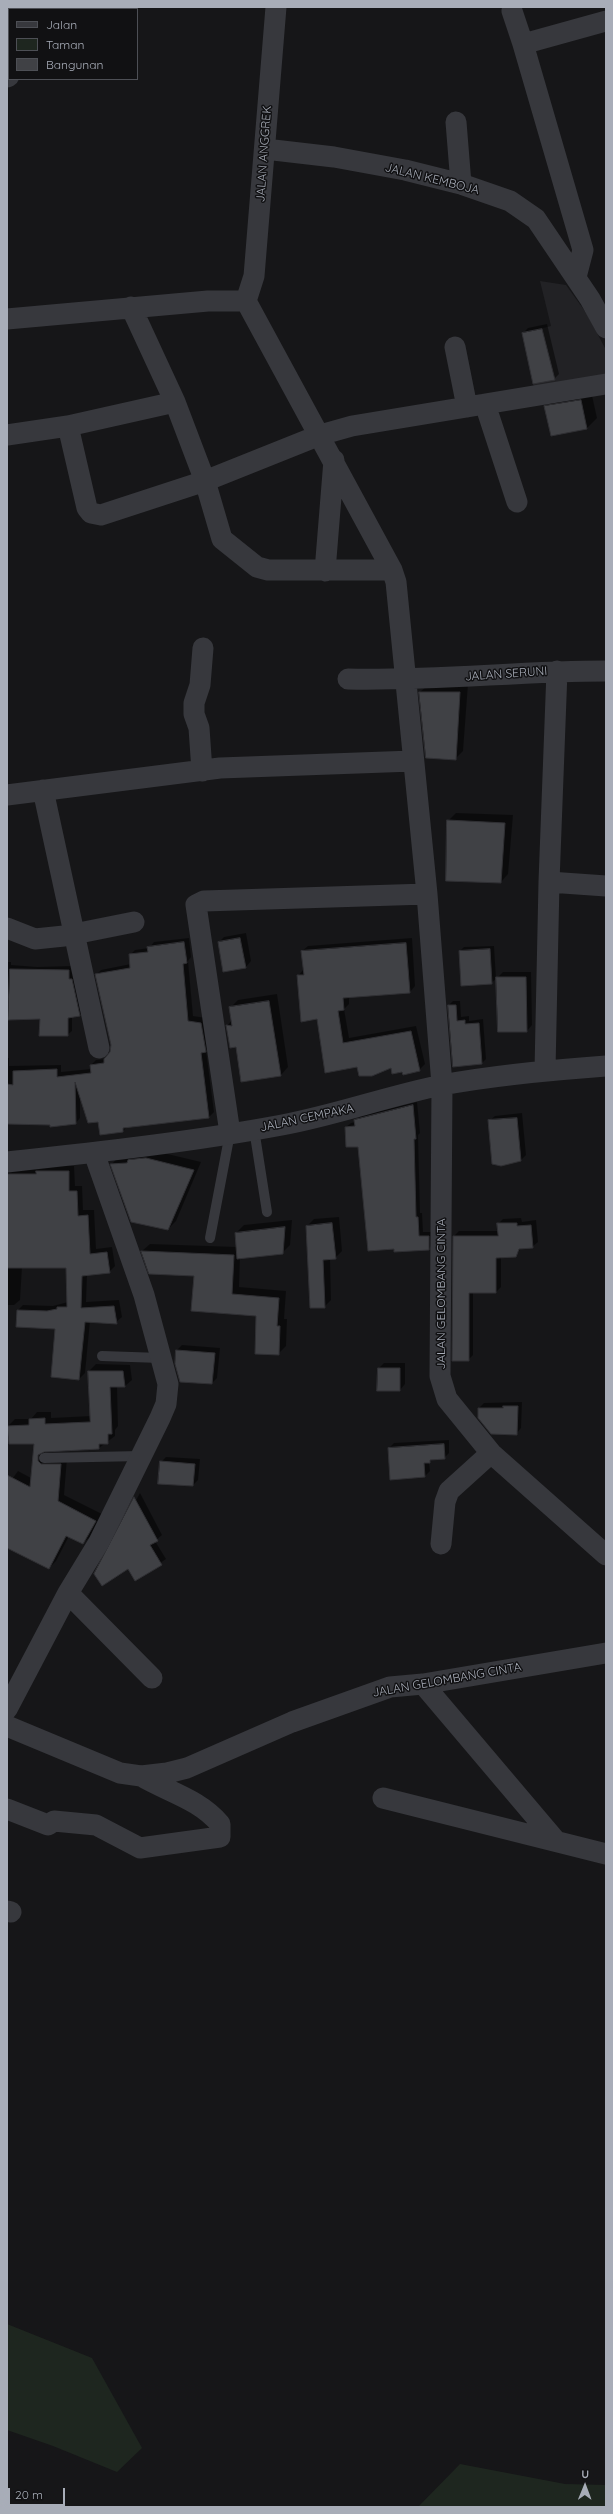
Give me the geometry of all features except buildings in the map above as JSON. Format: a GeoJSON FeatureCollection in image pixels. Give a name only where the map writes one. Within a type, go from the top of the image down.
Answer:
{"type":"FeatureCollection","features":[{"type":"Feature","properties":{"kind":"street","name":"JALAN ANGGREK"},"geometry":{"type":"LineString","coordinates":[[246,301],[254,276],[276,7]]}},
{"type":"Feature","properties":{"kind":"street"},"geometry":{"type":"LineString","coordinates":[[512,11],[583,250],[576,278]]}},
{"type":"Feature","properties":{"kind":"street"},"geometry":{"type":"LineString","coordinates":[[523,44],[599,17]]}},
{"type":"Feature","properties":{"kind":"street"},"geometry":{"type":"LineString","coordinates":[[456,122],[461,184]]}},
{"type":"Feature","properties":{"kind":"street","name":"JALAN KEMBOJA"},"geometry":{"type":"LineString","coordinates":[[265,149],[334,157],[461,184],[510,201],[536,219],[576,278],[606,328]]}},
{"type":"Feature","properties":{"kind":"street"},"geometry":{"type":"LineString","coordinates":[[7,319],[208,301],[246,301]]}},
{"type":"Feature","properties":{"kind":"street","name":"JALAN GELOMBANG CINTA"},"geometry":{"type":"LineString","coordinates":[[246,301],[334,460],[392,570],[396,582],[427,894],[442,1085],[440,1376],[447,1399],[491,1453],[606,1555]]}},
{"type":"Feature","properties":{"kind":"street"},"geometry":{"type":"LineString","coordinates":[[131,308],[175,402],[205,481],[222,539],[232,549],[262,568],[325,571],[392,570]]}},
{"type":"Feature","properties":{"kind":"street"},"geometry":{"type":"LineString","coordinates":[[455,347],[476,406],[517,502]]}},
{"type":"Feature","properties":{"kind":"street"},"geometry":{"type":"LineString","coordinates":[[68,426],[87,508],[91,513],[101,515],[205,481],[320,435],[359,425],[606,384]]}},
{"type":"Feature","properties":{"kind":"street"},"geometry":{"type":"LineString","coordinates":[[7,435],[68,426],[175,402]]}},
{"type":"Feature","properties":{"kind":"street"},"geometry":{"type":"LineString","coordinates":[[325,571],[334,460]]}},
{"type":"Feature","properties":{"kind":"street"},"geometry":{"type":"LineString","coordinates":[[202,771],[199,728],[194,714],[194,703],[200,685],[203,648]]}},
{"type":"Feature","properties":{"kind":"street"},"geometry":{"type":"LineString","coordinates":[[546,1070],[549,882],[557,671]]}},
{"type":"Feature","properties":{"kind":"street","name":"JALAN SERUNI"},"geometry":{"type":"LineString","coordinates":[[348,679],[406,680],[557,671],[606,671]]}},
{"type":"Feature","properties":{"kind":"street"},"geometry":{"type":"LineString","coordinates":[[7,795],[202,771],[413,761]]}},
{"type":"Feature","properties":{"kind":"street"},"geometry":{"type":"LineString","coordinates":[[43,790],[75,934],[98,1048]]}},
{"type":"Feature","properties":{"kind":"street"},"geometry":{"type":"LineString","coordinates":[[549,882],[606,886]]}},
{"type":"Feature","properties":{"kind":"street"},"geometry":{"type":"LineString","coordinates":[[230,1133],[196,906],[204,901],[427,894]]}},
{"type":"Feature","properties":{"kind":"street"},"geometry":{"type":"LineString","coordinates":[[7,928],[35,939],[75,934],[134,922]]}},
{"type":"Feature","properties":{"kind":"street","name":"JALAN CEMPAKA"},"geometry":{"type":"LineString","coordinates":[[7,1162],[94,1153],[254,1129],[337,1114],[442,1085],[546,1070],[606,1066]]}},
{"type":"Feature","properties":{"kind":"street"},"geometry":{"type":"LineString","coordinates":[[10,1697],[68,1593],[99,1542],[160,1418],[168,1394],[168,1384],[144,1295],[94,1153]]}},
{"type":"Feature","properties":{"kind":"street"},"geometry":{"type":"LineString","coordinates":[[441,1544],[445,1502],[449,1491],[491,1453]]}},
{"type":"Feature","properties":{"kind":"street"},"geometry":{"type":"LineString","coordinates":[[68,1593],[152,1678]]}},
{"type":"Feature","properties":{"kind":"street","name":"JALAN GELOMBANG CINTA"},"geometry":{"type":"LineString","coordinates":[[141,1776],[187,1768],[292,1722],[372,1692],[390,1687],[423,1684],[606,1653]]}},
{"type":"Feature","properties":{"kind":"street"},"geometry":{"type":"LineString","coordinates":[[423,1684],[556,1841]]}},
{"type":"Feature","properties":{"kind":"street"},"geometry":{"type":"LineString","coordinates":[[7,1726],[120,1773],[141,1776],[160,1787],[204,1807],[220,1824],[220,1837],[140,1848],[96,1825],[54,1821],[48,1824],[7,1810]]}},
{"type":"Feature","properties":{"kind":"street"},"geometry":{"type":"LineString","coordinates":[[383,1798],[606,1854]]}},
{"type":"Feature","properties":{"kind":"lane"},"geometry":{"type":"LineString","coordinates":[[254,1129],[267,1212]]}},
{"type":"Feature","properties":{"kind":"lane"},"geometry":{"type":"LineString","coordinates":[[210,1238],[230,1133]]}},
{"type":"Feature","properties":{"kind":"lane"},"geometry":{"type":"LineString","coordinates":[[102,1356],[161,1358]]}},
{"type":"Feature","properties":{"kind":"lane"},"geometry":{"type":"LineString","coordinates":[[44,1458],[141,1456]]}},
{"type":"Feature","properties":{"kind":"shaded area"},"geometry":{"type":"Polygon","coordinates":[[[540,281],[566,285],[587,314],[606,350],[606,380],[535,392],[522,333],[551,326],[540,281]]]}},
{"type":"Feature","properties":{"kind":"green space"},"geometry":{"type":"Polygon","coordinates":[[[7,2324],[92,2358],[142,2448],[117,2472],[53,2446],[7,2430],[7,2324]]]}},
{"type":"Feature","properties":{"kind":"green space"},"geometry":{"type":"Polygon","coordinates":[[[460,2464],[565,2484],[606,2485],[606,2507],[418,2507],[460,2464]]]}}]}
